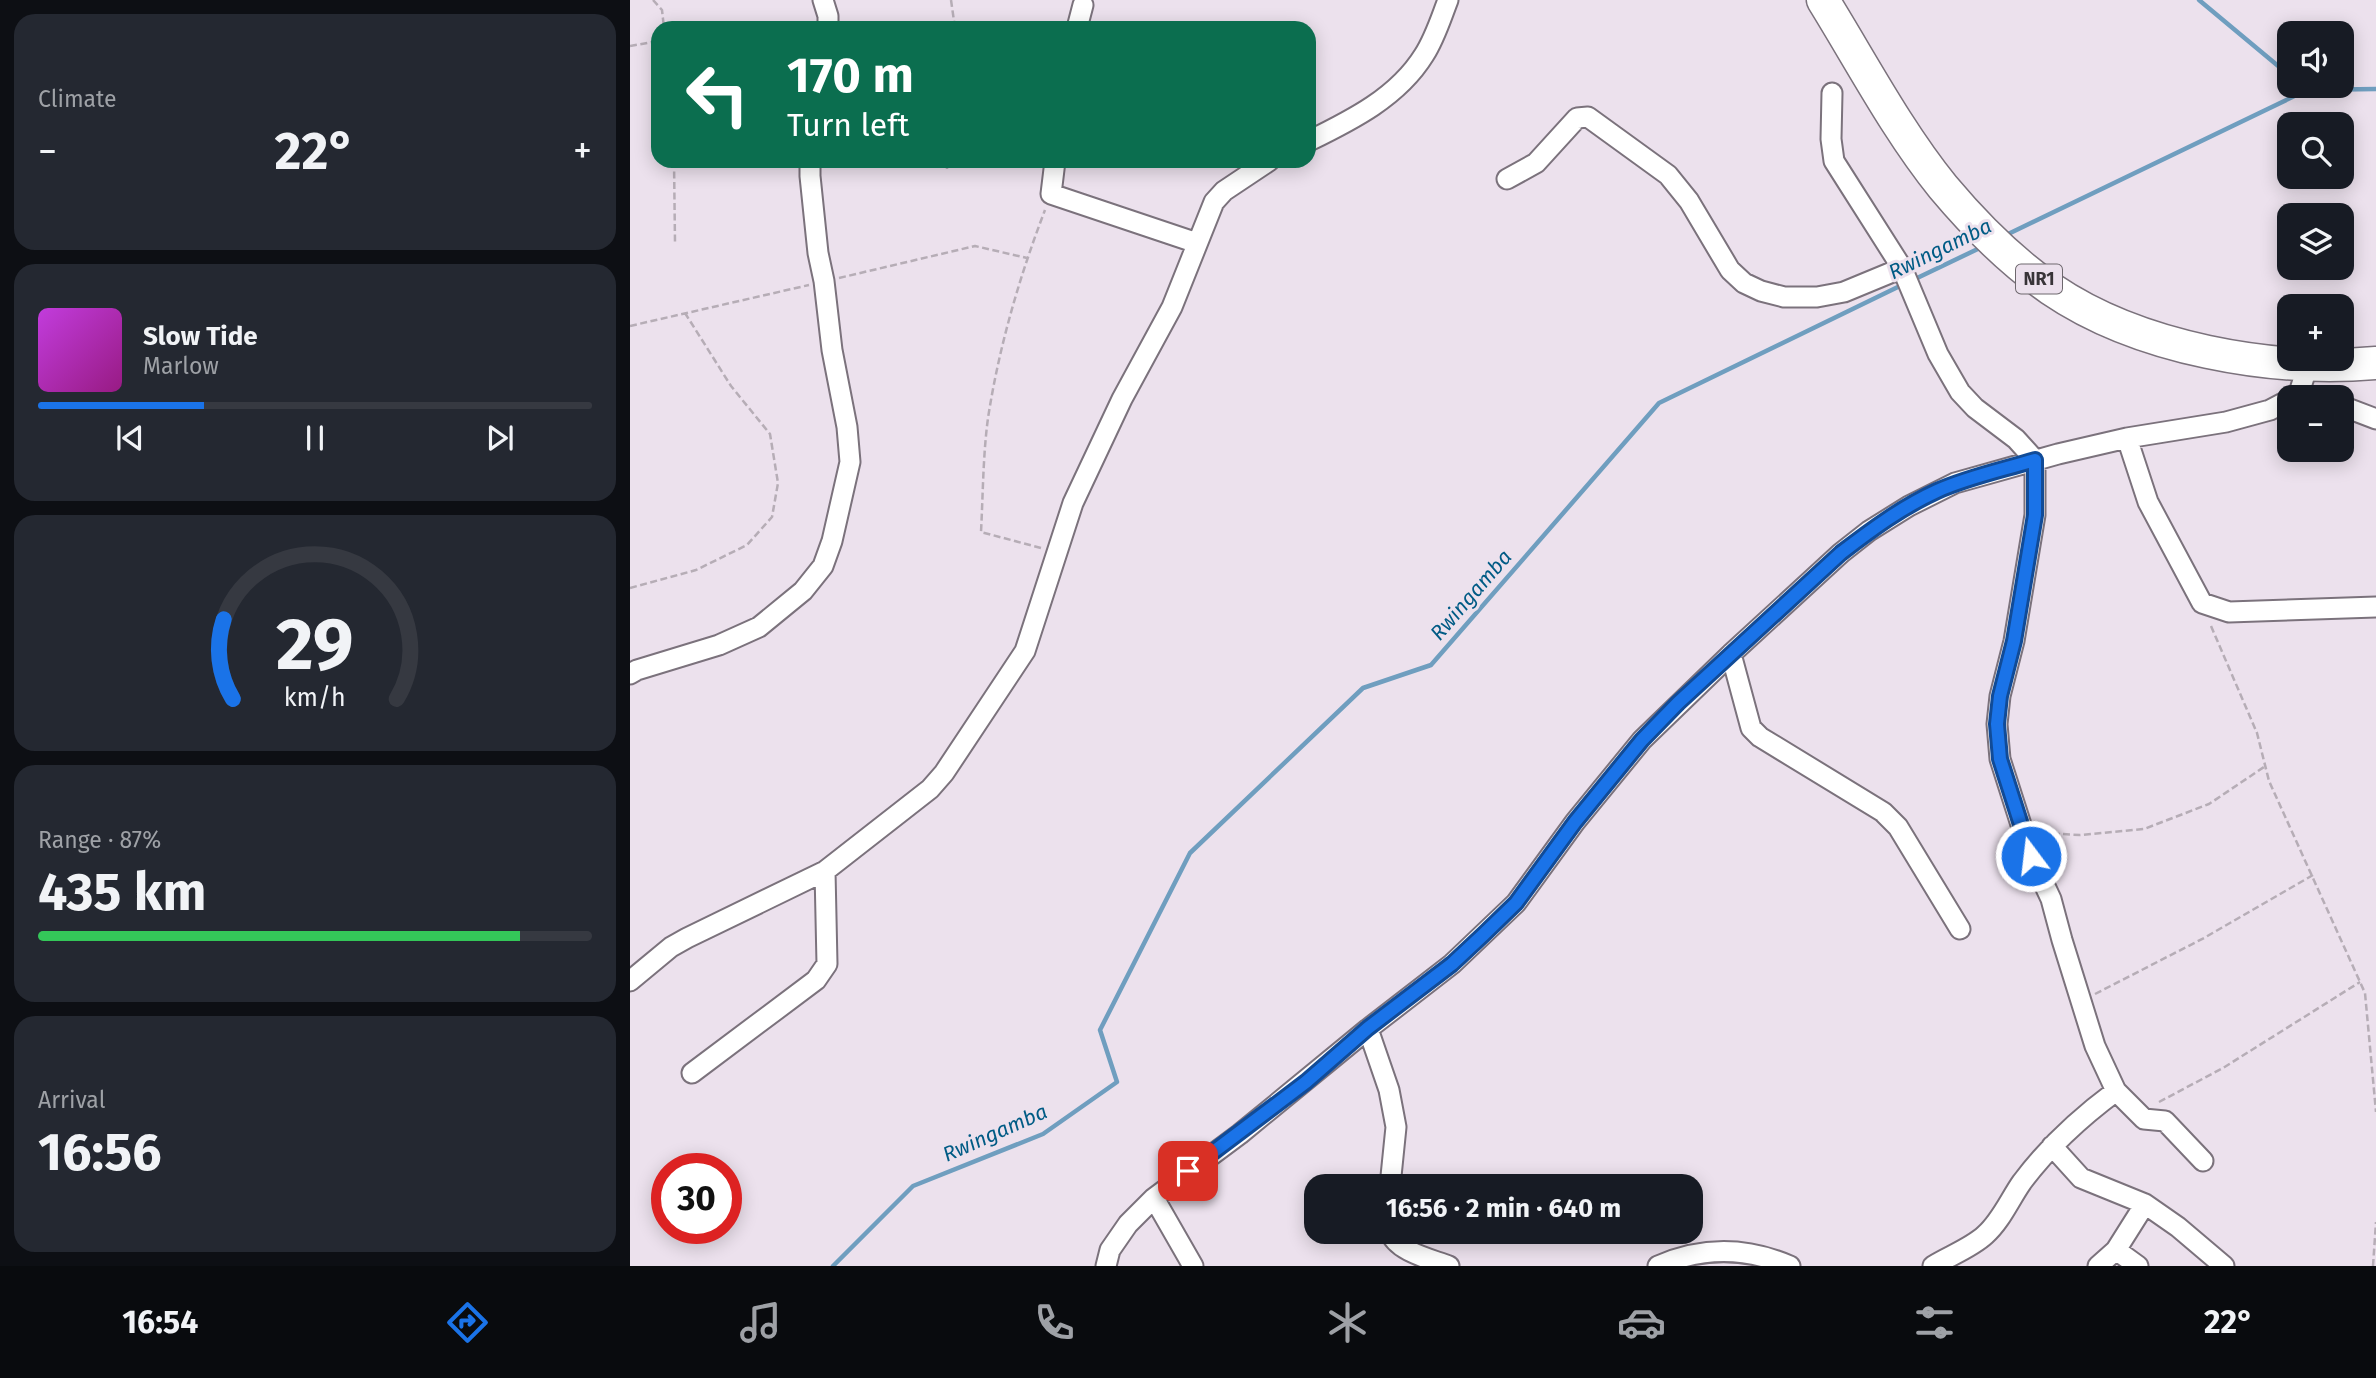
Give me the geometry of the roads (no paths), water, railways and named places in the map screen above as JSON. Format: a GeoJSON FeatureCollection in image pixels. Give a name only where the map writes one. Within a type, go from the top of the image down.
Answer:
{"type":"FeatureCollection","features":[{"type":"Feature","properties":{"kind":"highway","name":"NR1"},"geometry":{"type":"LineString","coordinates":[[1823,0],[1909,140],[1944,188],[1987,234],[2052,289],[2130,328],[2174,343],[2221,355],[2277,363]]}},
{"type":"Feature","properties":{"kind":"highway","name":"NR1"},"geometry":{"type":"LineString","coordinates":[[2354,365],[2376,363]]}},
{"type":"Feature","properties":{"kind":"street"},"geometry":{"type":"LineString","coordinates":[[823,0],[827,21]]}},
{"type":"Feature","properties":{"kind":"street"},"geometry":{"type":"LineString","coordinates":[[1316,138],[1354,119],[1402,81],[1426,53],[1448,0]]}},
{"type":"Feature","properties":{"kind":"street"},"geometry":{"type":"LineString","coordinates":[[1079,21],[1083,5]]}},
{"type":"Feature","properties":{"kind":"street"},"geometry":{"type":"LineString","coordinates":[[1832,93],[1831,139],[1834,161],[1902,268],[1938,354],[1960,392],[1975,408],[2017,439],[2035,460],[2035,515],[2014,641],[2000,696],[1997,724],[2000,759],[2031,856],[2051,899],[2095,1046],[2116,1091],[2144,1119],[2165,1121],[2203,1161]]}},
{"type":"Feature","properties":{"kind":"street"},"geometry":{"type":"LineString","coordinates":[[1507,179],[1536,163],[1577,118],[1588,117],[1668,175],[1689,201],[1730,270],[1744,283],[1784,297],[1818,297],[1844,292],[1902,268]]}},
{"type":"Feature","properties":{"kind":"street"},"geometry":{"type":"LineString","coordinates":[[630,674],[719,645],[759,626],[803,591],[822,566],[832,541],[850,462],[847,427],[832,350],[811,168]]}},
{"type":"Feature","properties":{"kind":"street"},"geometry":{"type":"LineString","coordinates":[[1054,168],[1051,194],[1197,243]]}},
{"type":"Feature","properties":{"kind":"street"},"geometry":{"type":"LineString","coordinates":[[630,981],[671,947],[825,871],[930,789],[944,774],[1025,651],[1073,503],[1122,399],[1172,307],[1214,202],[1224,191],[1258,168]]}},
{"type":"Feature","properties":{"kind":"street"},"geometry":{"type":"LineString","coordinates":[[1106,1266],[1110,1250],[1128,1224],[1154,1198],[1306,1082],[1368,1028],[1452,964],[1516,903],[1575,822],[1642,740],[1841,553],[1909,506],[1955,483],[2127,438],[2227,422],[2277,407]]}},
{"type":"Feature","properties":{"kind":"street"},"geometry":{"type":"LineString","coordinates":[[2354,411],[2376,419]]}},
{"type":"Feature","properties":{"kind":"street"},"geometry":{"type":"LineString","coordinates":[[2127,438],[2148,502],[2202,603],[2229,612],[2376,607]]}},
{"type":"Feature","properties":{"kind":"street"},"geometry":{"type":"LineString","coordinates":[[1731,654],[1751,728],[1760,737],[1883,812],[1898,827],[1961,929]]}},
{"type":"Feature","properties":{"kind":"street"},"geometry":{"type":"LineString","coordinates":[[692,1073],[816,980],[827,964],[825,871]]}},
{"type":"Feature","properties":{"kind":"street"},"geometry":{"type":"LineString","coordinates":[[1368,1028],[1390,1090],[1396,1127],[1392,1174]]}},
{"type":"Feature","properties":{"kind":"street"},"geometry":{"type":"LineString","coordinates":[[1933,1266],[1984,1236],[2052,1146],[2090,1110],[2116,1091]]}},
{"type":"Feature","properties":{"kind":"street"},"geometry":{"type":"LineString","coordinates":[[2052,1146],[2081,1178],[2145,1204],[2178,1227],[2224,1266]]}},
{"type":"Feature","properties":{"kind":"street"},"geometry":{"type":"LineString","coordinates":[[1154,1198],[1192,1266]]}},
{"type":"Feature","properties":{"kind":"street"},"geometry":{"type":"LineString","coordinates":[[2098,1266],[2116,1250],[2145,1204]]}},
{"type":"Feature","properties":{"kind":"street"},"geometry":{"type":"LineString","coordinates":[[1399,1244],[1449,1266]]}},
{"type":"Feature","properties":{"kind":"street"},"geometry":{"type":"LineString","coordinates":[[2116,1250],[2138,1266]]}},
{"type":"Feature","properties":{"kind":"street"},"geometry":{"type":"LineString","coordinates":[[1658,1266],[1699,1252],[1766,1256],[1790,1266]]}},
{"type":"Feature","properties":{"kind":"waterway"},"geometry":{"type":"LineString","coordinates":[[2199,0],[2277,65]]}},
{"type":"Feature","properties":{"kind":"waterway","name":"Rwingamba"},"geometry":{"type":"LineString","coordinates":[[2004,236],[2307,90],[2376,89]]}},
{"type":"Feature","properties":{"kind":"waterway","name":"Rwingamba"},"geometry":{"type":"LineString","coordinates":[[1913,280],[1984,246]]}},
{"type":"Feature","properties":{"kind":"waterway","name":"Rwingamba"},"geometry":{"type":"LineString","coordinates":[[833,1266],[913,1186],[1043,1134],[1117,1082],[1100,1030],[1190,853],[1363,688],[1431,665],[1659,403],[1902,285]]}}]}
